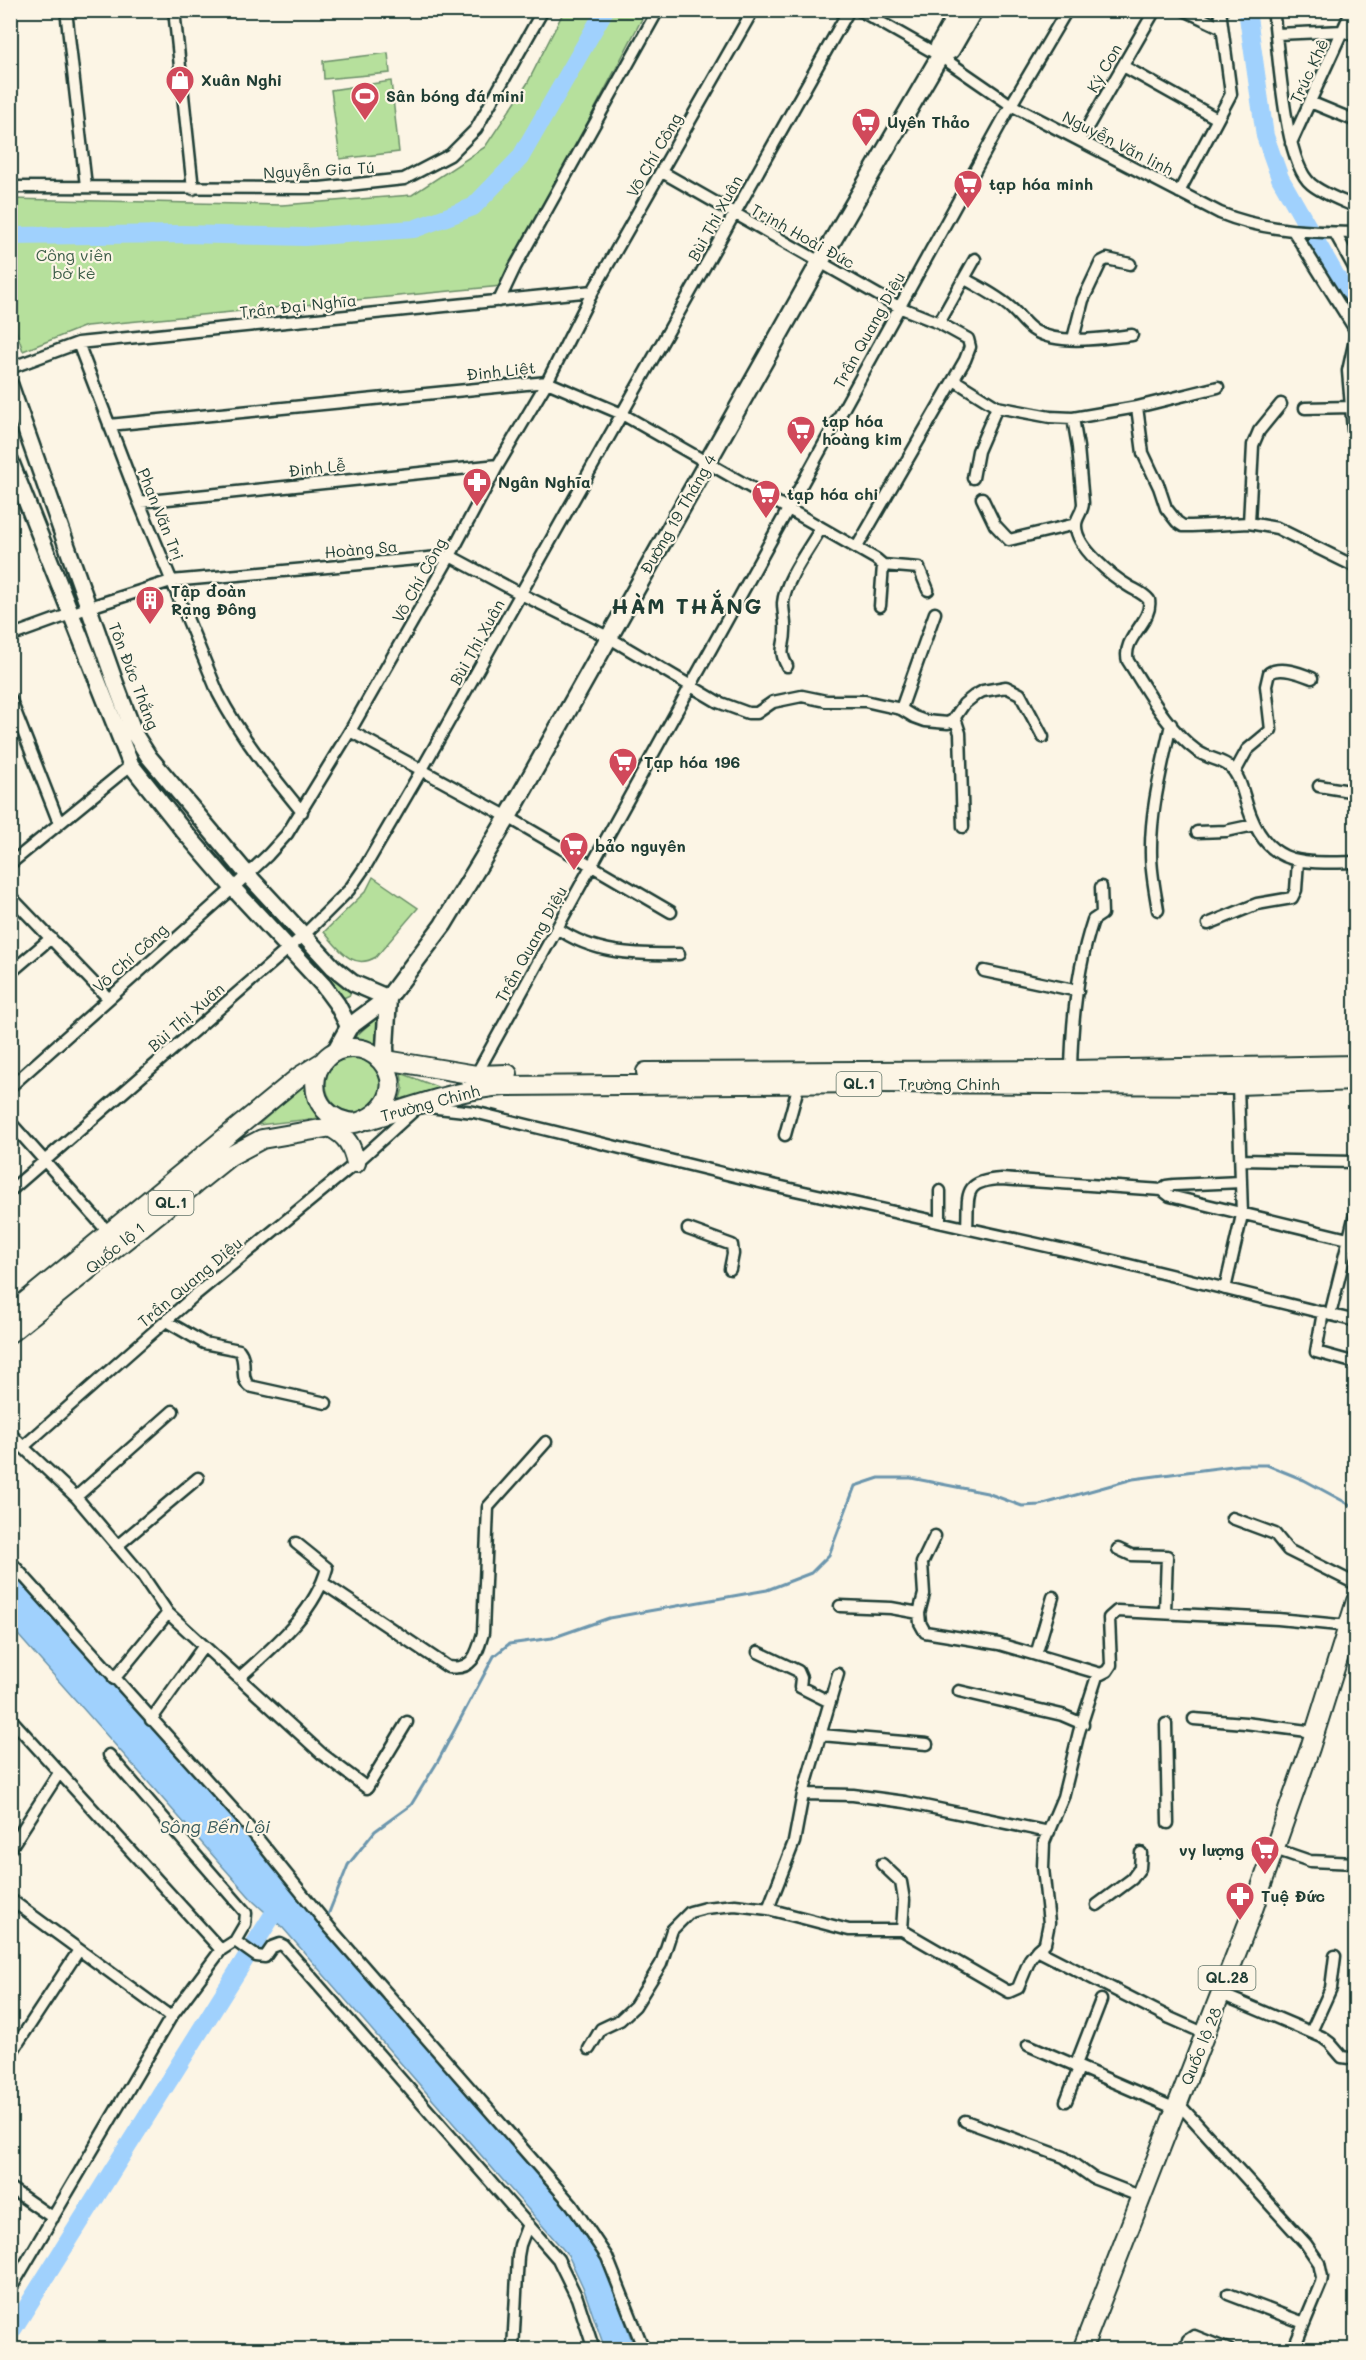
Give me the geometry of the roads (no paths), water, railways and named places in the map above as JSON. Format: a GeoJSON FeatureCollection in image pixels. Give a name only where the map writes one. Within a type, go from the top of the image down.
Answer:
{"type":"FeatureCollection","features":[{"type":"Feature","properties":{"kind":"highway","name":"QL.1"},"geometry":{"type":"LineString","coordinates":[[330,1056],[346,1048],[358,1048],[370,1052],[384,1062]]}},
{"type":"Feature","properties":{"kind":"highway"},"geometry":{"type":"LineString","coordinates":[[330,1056],[318,1070],[315,1083],[316,1096],[321,1107],[342,1122],[362,1121],[378,1113],[386,1103],[390,1092],[390,1080],[384,1062]]}},
{"type":"Feature","properties":{"kind":"highway","name":"Quốc lộ 1"},"geometry":{"type":"LineString","coordinates":[[10,1314],[300,1076],[330,1056]]}},
{"type":"Feature","properties":{"kind":"highway","name":"Trường Chinh"},"geometry":{"type":"LineString","coordinates":[[384,1062],[476,1075],[1356,1065]]}},
{"type":"Feature","properties":{"kind":"highway","name":"Trường Chinh"},"geometry":{"type":"LineString","coordinates":[[362,1121],[419,1106],[454,1092],[505,1086],[1238,1085],[1356,1081]]}},
{"type":"Feature","properties":{"kind":"highway","name":"Quốc lộ 1"},"geometry":{"type":"LineString","coordinates":[[10,1333],[230,1156],[262,1139],[362,1121]]}},
{"type":"Feature","properties":{"kind":"highway"},"geometry":{"type":"LineString","coordinates":[[331,1128],[343,1134],[352,1148],[356,1163]]}},
{"type":"Feature","properties":{"kind":"highway","name":"Quốc lộ 28"},"geometry":{"type":"LineString","coordinates":[[1082,2349],[1206,2034],[1275,1849],[1349,1634],[1356,1601]]}},
{"type":"Feature","properties":{"kind":"main road","name":"Đường 19 Tháng 4"},"geometry":{"type":"LineString","coordinates":[[940,56],[939,46],[959,10]]}},
{"type":"Feature","properties":{"kind":"main road","name":"Đường 19 Tháng 4"},"geometry":{"type":"LineString","coordinates":[[330,1056],[349,1027],[388,998],[442,926],[508,818],[820,262],[940,56],[951,50],[974,10]]}},
{"type":"Feature","properties":{"kind":"main road","name":"Tôn Đức Thắng"},"geometry":{"type":"LineString","coordinates":[[10,385],[135,735],[148,757],[247,874],[333,967],[353,983],[388,998]]}},
{"type":"Feature","properties":{"kind":"main road"},"geometry":{"type":"LineString","coordinates":[[10,460],[131,765],[233,888],[323,985],[337,1004],[349,1027]]}},
{"type":"Feature","properties":{"kind":"main road"},"geometry":{"type":"LineString","coordinates":[[384,1062],[388,998]]}},
{"type":"Feature","properties":{"kind":"street"},"geometry":{"type":"LineString","coordinates":[[66,10],[87,186]]}},
{"type":"Feature","properties":{"kind":"street"},"geometry":{"type":"LineString","coordinates":[[174,10],[193,189]]}},
{"type":"Feature","properties":{"kind":"street","name":"Nguyễn Gia Tú"},"geometry":{"type":"LineString","coordinates":[[10,187],[320,188],[404,179],[450,155],[476,129],[543,10]]}},
{"type":"Feature","properties":{"kind":"street"},"geometry":{"type":"LineString","coordinates":[[499,301],[515,267],[658,10]]}},
{"type":"Feature","properties":{"kind":"street","name":"Võ Chí Công"},"geometry":{"type":"LineString","coordinates":[[10,1087],[233,888],[287,834],[302,812],[450,556],[498,465],[547,382],[593,291],[753,10]]}},
{"type":"Feature","properties":{"kind":"street","name":"Bùi Thị Xuân"},"geometry":{"type":"LineString","coordinates":[[10,1191],[304,935],[349,890],[421,771],[849,10]]}},
{"type":"Feature","properties":{"kind":"street","name":"Nguyễn Văn linh"},"geometry":{"type":"LineString","coordinates":[[859,10],[940,56],[1011,105],[1179,192],[1243,223],[1294,232]]}},
{"type":"Feature","properties":{"kind":"street","name":"Trần Quang Diệu"},"geometry":{"type":"LineString","coordinates":[[476,1075],[787,509],[1066,10]]}},
{"type":"Feature","properties":{"kind":"street","name":"Ký Con"},"geometry":{"type":"LineString","coordinates":[[1080,140],[1155,10]]}},
{"type":"Feature","properties":{"kind":"street"},"geometry":{"type":"LineString","coordinates":[[1184,10],[1222,28]]}},
{"type":"Feature","properties":{"kind":"street"},"geometry":{"type":"LineString","coordinates":[[1179,192],[1216,118],[1231,94],[1220,10]]}},
{"type":"Feature","properties":{"kind":"street"},"geometry":{"type":"LineString","coordinates":[[1273,10],[1291,143],[1302,173],[1311,184],[1356,207]]}},
{"type":"Feature","properties":{"kind":"street","name":"Trúc Khê"},"geometry":{"type":"LineString","coordinates":[[1291,143],[1344,32],[1352,10]]}},
{"type":"Feature","properties":{"kind":"street"},"geometry":{"type":"LineString","coordinates":[[1277,34],[1344,32],[1356,37]]}},
{"type":"Feature","properties":{"kind":"street"},"geometry":{"type":"LineString","coordinates":[[1123,66],[1216,118]]}},
{"type":"Feature","properties":{"kind":"street"},"geometry":{"type":"LineString","coordinates":[[1310,102],[1356,121]]}},
{"type":"Feature","properties":{"kind":"street","name":"Trịnh Hoài Đức"},"geometry":{"type":"LineString","coordinates":[[662,172],[899,307],[939,322],[968,339],[970,347],[954,380]]}},
{"type":"Feature","properties":{"kind":"street"},"geometry":{"type":"LineString","coordinates":[[1294,232],[1356,233]]}},
{"type":"Feature","properties":{"kind":"street"},"geometry":{"type":"LineString","coordinates":[[1294,232],[1356,333],[1348,370],[1353,429],[1356,438]]}},
{"type":"Feature","properties":{"kind":"street"},"geometry":{"type":"LineString","coordinates":[[1335,233],[1356,271]]}},
{"type":"Feature","properties":{"kind":"street"},"geometry":{"type":"LineString","coordinates":[[939,322],[975,259]]}},
{"type":"Feature","properties":{"kind":"street"},"geometry":{"type":"LineString","coordinates":[[1073,339],[1083,300],[1101,262],[1107,259],[1130,264]]}},
{"type":"Feature","properties":{"kind":"street"},"geometry":{"type":"LineString","coordinates":[[965,279],[998,298],[1035,331],[1073,339],[1093,340],[1132,335]]}},
{"type":"Feature","properties":{"kind":"street","name":"Trần Đại Nghĩa"},"geometry":{"type":"LineString","coordinates":[[10,368],[78,343],[593,291]]}},
{"type":"Feature","properties":{"kind":"street","name":"Phan Văn Trị"},"geometry":{"type":"LineString","coordinates":[[78,343],[171,581],[230,717],[259,759],[302,812]]}},
{"type":"Feature","properties":{"kind":"street"},"geometry":{"type":"LineString","coordinates":[[857,547],[954,380],[997,407],[1050,417],[1073,418],[1137,407],[1218,387]]}},
{"type":"Feature","properties":{"kind":"street","name":"Đinh Liệt"},"geometry":{"type":"LineString","coordinates":[[109,425],[547,382],[622,414],[857,547],[883,565]]}},
{"type":"Feature","properties":{"kind":"street"},"geometry":{"type":"LineString","coordinates":[[1249,523],[1253,446],[1259,431],[1281,404]]}},
{"type":"Feature","properties":{"kind":"street"},"geometry":{"type":"LineString","coordinates":[[973,478],[978,451],[997,407]]}},
{"type":"Feature","properties":{"kind":"street"},"geometry":{"type":"LineString","coordinates":[[1137,407],[1143,453],[1170,516],[1183,526],[1249,523],[1277,528],[1356,567]]}},
{"type":"Feature","properties":{"kind":"street"},"geometry":{"type":"LineString","coordinates":[[1305,408],[1352,407]]}},
{"type":"Feature","properties":{"kind":"street"},"geometry":{"type":"LineString","coordinates":[[1073,418],[1083,503],[1083,509],[1076,524],[1084,544],[1097,561],[1149,600],[1148,610],[1128,646],[1126,655],[1163,715],[1197,751],[1206,757],[1223,762],[1235,772],[1254,825],[1266,842],[1278,852],[1289,859],[1306,863],[1356,862]]}},
{"type":"Feature","properties":{"kind":"street","name":"Đinh Lễ"},"geometry":{"type":"LineString","coordinates":[[139,502],[498,465]]}},
{"type":"Feature","properties":{"kind":"street"},"geometry":{"type":"LineString","coordinates":[[982,498],[995,525],[1009,540],[1076,524]]}},
{"type":"Feature","properties":{"kind":"street"},"geometry":{"type":"LineString","coordinates":[[787,666],[782,656],[785,630],[783,602],[788,586],[821,528]]}},
{"type":"Feature","properties":{"kind":"street"},"geometry":{"type":"LineString","coordinates":[[450,556],[608,638],[718,702],[752,714],[773,702],[802,696],[826,701],[865,701],[901,709],[914,717],[932,722],[948,723],[974,696],[983,691],[1006,687],[1020,694],[1043,737]]}},
{"type":"Feature","properties":{"kind":"street","name":"Hoàng Sa"},"geometry":{"type":"LineString","coordinates":[[10,636],[171,581],[450,556]]}},
{"type":"Feature","properties":{"kind":"street"},"geometry":{"type":"LineString","coordinates":[[880,606],[883,565],[919,568],[928,590]]}},
{"type":"Feature","properties":{"kind":"street"},"geometry":{"type":"LineString","coordinates":[[901,709],[935,613]]}},
{"type":"Feature","properties":{"kind":"street"},"geometry":{"type":"LineString","coordinates":[[1235,772],[1247,750],[1271,730],[1266,686],[1269,673],[1274,670],[1292,671],[1312,678]]}},
{"type":"Feature","properties":{"kind":"street"},"geometry":{"type":"LineString","coordinates":[[10,698],[59,823]]}},
{"type":"Feature","properties":{"kind":"street"},"geometry":{"type":"LineString","coordinates":[[955,718],[960,733],[963,827]]}},
{"type":"Feature","properties":{"kind":"street"},"geometry":{"type":"LineString","coordinates":[[1158,910],[1152,872],[1151,833],[1153,811],[1171,724]]}},
{"type":"Feature","properties":{"kind":"street"},"geometry":{"type":"LineString","coordinates":[[350,730],[671,912]]}},
{"type":"Feature","properties":{"kind":"street"},"geometry":{"type":"LineString","coordinates":[[10,864],[131,765]]}},
{"type":"Feature","properties":{"kind":"street"},"geometry":{"type":"LineString","coordinates":[[1320,786],[1356,792]]}},
{"type":"Feature","properties":{"kind":"street"},"geometry":{"type":"LineString","coordinates":[[1197,832],[1226,831],[1254,825]]}},
{"type":"Feature","properties":{"kind":"street"},"geometry":{"type":"LineString","coordinates":[[1208,924],[1257,904],[1292,898],[1296,890],[1298,861]]}},
{"type":"Feature","properties":{"kind":"street"},"geometry":{"type":"LineString","coordinates":[[1071,1070],[1071,1039],[1078,991],[1090,927],[1094,918],[1102,914],[1101,887]]}},
{"type":"Feature","properties":{"kind":"street"},"geometry":{"type":"LineString","coordinates":[[10,896],[108,998]]}},
{"type":"Feature","properties":{"kind":"street"},"geometry":{"type":"LineString","coordinates":[[557,928],[569,937],[602,949],[646,955],[679,954]]}},
{"type":"Feature","properties":{"kind":"street"},"geometry":{"type":"LineString","coordinates":[[10,974],[51,938]]}},
{"type":"Feature","properties":{"kind":"street"},"geometry":{"type":"LineString","coordinates":[[984,971],[1078,991]]}},
{"type":"Feature","properties":{"kind":"street"},"geometry":{"type":"LineString","coordinates":[[785,1135],[799,1084]]}},
{"type":"Feature","properties":{"kind":"street"},"geometry":{"type":"LineString","coordinates":[[1225,1289],[1242,1215],[1238,1085]]}},
{"type":"Feature","properties":{"kind":"street"},"geometry":{"type":"LineString","coordinates":[[419,1106],[474,1112],[755,1181],[967,1228],[1356,1321]]}},
{"type":"Feature","properties":{"kind":"street","name":"Trần Quang Diệu"},"geometry":{"type":"LineString","coordinates":[[23,1447],[166,1321],[356,1163],[419,1106]]}},
{"type":"Feature","properties":{"kind":"street"},"geometry":{"type":"LineString","coordinates":[[10,1122],[109,1233]]}},
{"type":"Feature","properties":{"kind":"street"},"geometry":{"type":"LineString","coordinates":[[1241,1160],[1356,1162]]}},
{"type":"Feature","properties":{"kind":"street"},"geometry":{"type":"LineString","coordinates":[[967,1228],[972,1186],[981,1181],[1000,1179],[1162,1190],[1170,1196],[1242,1215],[1348,1239]]}},
{"type":"Feature","properties":{"kind":"street"},"geometry":{"type":"LineString","coordinates":[[1162,1190],[1166,1186],[1174,1185],[1241,1182]]}},
{"type":"Feature","properties":{"kind":"street"},"geometry":{"type":"LineString","coordinates":[[940,1191],[940,1222]]}},
{"type":"Feature","properties":{"kind":"street"},"geometry":{"type":"LineString","coordinates":[[1356,1210],[1316,1352],[1356,1364]]}},
{"type":"Feature","properties":{"kind":"street"},"geometry":{"type":"LineString","coordinates":[[688,1230],[732,1245],[730,1269]]}},
{"type":"Feature","properties":{"kind":"street"},"geometry":{"type":"LineString","coordinates":[[166,1321],[204,1343],[240,1350],[244,1357],[244,1380],[249,1386],[326,1403]]}},
{"type":"Feature","properties":{"kind":"street"},"geometry":{"type":"LineString","coordinates":[[76,1497],[173,1411]]}},
{"type":"Feature","properties":{"kind":"street"},"geometry":{"type":"LineString","coordinates":[[10,1432],[76,1497],[142,1575],[168,1613],[322,1754],[367,1788],[407,1722]]}},
{"type":"Feature","properties":{"kind":"street"},"geometry":{"type":"LineString","coordinates":[[323,1583],[448,1667],[459,1669],[470,1663],[478,1650],[483,1634],[488,1507],[546,1442]]}},
{"type":"Feature","properties":{"kind":"street"},"geometry":{"type":"LineString","coordinates":[[117,1546],[198,1478]]}},
{"type":"Feature","properties":{"kind":"street"},"geometry":{"type":"LineString","coordinates":[[1232,1518],[1275,1534],[1288,1550],[1356,1584]]}},
{"type":"Feature","properties":{"kind":"street"},"geometry":{"type":"LineString","coordinates":[[935,1536],[922,1563],[924,1594],[919,1613],[922,1629],[929,1634],[999,1644],[1098,1673],[1104,1673],[1111,1665],[1109,1618],[1114,1612],[1122,1610],[1278,1618],[1349,1634]]}},
{"type":"Feature","properties":{"kind":"street"},"geometry":{"type":"LineString","coordinates":[[240,1677],[280,1641],[301,1617],[323,1583],[327,1568],[296,1542]]}},
{"type":"Feature","properties":{"kind":"street"},"geometry":{"type":"LineString","coordinates":[[1119,1549],[1131,1555],[1167,1556],[1165,1612]]}},
{"type":"Feature","properties":{"kind":"street"},"geometry":{"type":"LineString","coordinates":[[10,1561],[241,1818],[330,1928],[587,2226],[607,2257],[644,2349]]}},
{"type":"Feature","properties":{"kind":"street"},"geometry":{"type":"LineString","coordinates":[[1036,1655],[1053,1597]]}},
{"type":"Feature","properties":{"kind":"street"},"geometry":{"type":"LineString","coordinates":[[840,1606],[891,1608],[919,1613]]}},
{"type":"Feature","properties":{"kind":"street"},"geometry":{"type":"LineString","coordinates":[[114,1679],[168,1613]]}},
{"type":"Feature","properties":{"kind":"street"},"geometry":{"type":"LineString","coordinates":[[151,1719],[203,1647]]}},
{"type":"Feature","properties":{"kind":"street"},"geometry":{"type":"LineString","coordinates":[[758,1652],[798,1671],[801,1678],[800,1687],[830,1702]]}},
{"type":"Feature","properties":{"kind":"street"},"geometry":{"type":"LineString","coordinates":[[589,2049],[601,2029],[620,2020],[635,2006],[661,1964],[672,1930],[690,1912],[705,1908],[735,1905],[768,1909],[849,1930],[902,1930],[1004,1991],[1009,1992],[1018,1988],[1030,1959],[1045,1942],[1049,1923],[1042,1851],[1063,1797],[1098,1673]]}},
{"type":"Feature","properties":{"kind":"street"},"geometry":{"type":"LineString","coordinates":[[768,1909],[794,1842],[803,1794],[838,1674]]}},
{"type":"Feature","properties":{"kind":"street"},"geometry":{"type":"LineString","coordinates":[[959,1691],[1062,1715],[1083,1724]]}},
{"type":"Feature","properties":{"kind":"street"},"geometry":{"type":"LineString","coordinates":[[10,1718],[221,1950]]}},
{"type":"Feature","properties":{"kind":"street"},"geometry":{"type":"LineString","coordinates":[[1194,1719],[1268,1725],[1315,1732]]}},
{"type":"Feature","properties":{"kind":"street"},"geometry":{"type":"LineString","coordinates":[[1166,1724],[1168,1823]]}},
{"type":"Feature","properties":{"kind":"street"},"geometry":{"type":"LineString","coordinates":[[821,1735],[927,1744]]}},
{"type":"Feature","properties":{"kind":"street"},"geometry":{"type":"LineString","coordinates":[[10,2290],[171,2017],[221,1950],[238,1943],[245,1924],[246,1914],[109,1755]]}},
{"type":"Feature","properties":{"kind":"street"},"geometry":{"type":"LineString","coordinates":[[10,1850],[59,1773]]}},
{"type":"Feature","properties":{"kind":"street"},"geometry":{"type":"LineString","coordinates":[[803,1794],[853,1796],[904,1802],[1049,1832]]}},
{"type":"Feature","properties":{"kind":"street"},"geometry":{"type":"LineString","coordinates":[[1275,1849],[1310,1861],[1356,1863]]}},
{"type":"Feature","properties":{"kind":"street"},"geometry":{"type":"LineString","coordinates":[[1097,1905],[1132,1880],[1140,1868],[1141,1852]]}},
{"type":"Feature","properties":{"kind":"street"},"geometry":{"type":"LineString","coordinates":[[882,1864],[901,1882],[904,1900],[902,1930]]}},
{"type":"Feature","properties":{"kind":"street"},"geometry":{"type":"LineString","coordinates":[[10,1899],[171,2017]]}},
{"type":"Feature","properties":{"kind":"street"},"geometry":{"type":"LineString","coordinates":[[238,1943],[256,1956],[265,1957],[275,1945],[284,1946],[528,2224],[563,2267],[577,2298],[594,2349]]}},
{"type":"Feature","properties":{"kind":"street"},"geometry":{"type":"LineString","coordinates":[[10,2055],[79,1950]]}},
{"type":"Feature","properties":{"kind":"street"},"geometry":{"type":"LineString","coordinates":[[1037,1950],[1206,2034]]}},
{"type":"Feature","properties":{"kind":"street"},"geometry":{"type":"LineString","coordinates":[[1311,2032],[1331,1988],[1335,1956]]}},
{"type":"Feature","properties":{"kind":"street"},"geometry":{"type":"LineString","coordinates":[[1221,1994],[1311,2032],[1330,2043],[1342,2057],[1356,2059]]}},
{"type":"Feature","properties":{"kind":"street"},"geometry":{"type":"LineString","coordinates":[[1066,2101],[1101,2000]]}},
{"type":"Feature","properties":{"kind":"street"},"geometry":{"type":"LineString","coordinates":[[1028,2045],[1077,2068],[1177,2106],[1266,2198],[1306,2244],[1319,2263],[1322,2277],[1293,2349]]}},
{"type":"Feature","properties":{"kind":"street"},"geometry":{"type":"LineString","coordinates":[[965,2121],[1064,2157],[1093,2178],[1142,2197]]}},
{"type":"Feature","properties":{"kind":"street"},"geometry":{"type":"LineString","coordinates":[[10,2188],[53,2218]]}},
{"type":"Feature","properties":{"kind":"street"},"geometry":{"type":"LineString","coordinates":[[513,2349],[518,2256],[528,2224]]}},
{"type":"Feature","properties":{"kind":"street"},"geometry":{"type":"LineString","coordinates":[[1228,2294],[1304,2323]]}},
{"type":"Feature","properties":{"kind":"street"},"geometry":{"type":"LineString","coordinates":[[1186,2349],[1188,2340],[1194,2336],[1229,2349]]}},
{"type":"Feature","properties":{"kind":"water","name":"Sông Bến Lội"},"geometry":{"type":"Polygon","coordinates":[[[10,1569],[243,1827],[323,1926],[583,2227],[607,2271],[635,2349],[605,2349],[583,2287],[568,2255],[283,1928],[254,1902],[11,1627],[10,1569]]]}},
{"type":"Feature","properties":{"kind":"waterway"},"geometry":{"type":"LineString","coordinates":[[10,236],[183,234],[304,237],[414,229],[473,207],[520,158],[605,10]]}},
{"type":"Feature","properties":{"kind":"waterway"},"geometry":{"type":"LineString","coordinates":[[1247,10],[1265,136],[1280,178],[1356,311]]}},
{"type":"Feature","properties":{"kind":"waterway"},"geometry":{"type":"LineString","coordinates":[[326,1920],[348,1865],[375,1831],[411,1805],[438,1761],[494,1656],[509,1644],[552,1638],[609,1618],[767,1590],[811,1573],[829,1555],[855,1486],[879,1478],[911,1478],[987,1493],[1022,1506],[1040,1505],[1133,1479],[1240,1465],[1267,1465],[1304,1480],[1356,1508]]}},
{"type":"Feature","properties":{"kind":"waterway"},"geometry":{"type":"LineString","coordinates":[[10,2334],[279,1905],[273,1899]]}},
{"type":"Feature","properties":{"kind":"place","name":"Xuân Nghi"},"geometry":{"type":"Point","coordinates":[180,106]}},
{"type":"Feature","properties":{"kind":"place","name":"Sân bóng đá mini"},"geometry":{"type":"Point","coordinates":[365,122]}},
{"type":"Feature","properties":{"kind":"place","name":"Uyên Thảo"},"geometry":{"type":"Point","coordinates":[866,148]}},
{"type":"Feature","properties":{"kind":"place","name":"tạp hóa minh"},"geometry":{"type":"Point","coordinates":[968,210]}},
{"type":"Feature","properties":{"kind":"place","name":"tạp hóa hoàng kim"},"geometry":{"type":"Point","coordinates":[801,456]}},
{"type":"Feature","properties":{"kind":"place","name":"Ngân Nghĩa"},"geometry":{"type":"Point","coordinates":[477,508]}},
{"type":"Feature","properties":{"kind":"place","name":"tạp hóa chi"},"geometry":{"type":"Point","coordinates":[766,520]}},
{"type":"Feature","properties":{"kind":"place","name":"Tập đoàn Rạng Đông"},"geometry":{"type":"Point","coordinates":[150,626]}},
{"type":"Feature","properties":{"kind":"place","name":"Tạp hóa 196"},"geometry":{"type":"Point","coordinates":[623,788]}},
{"type":"Feature","properties":{"kind":"place","name":"bảo nguyên"},"geometry":{"type":"Point","coordinates":[574,872]}},
{"type":"Feature","properties":{"kind":"place","name":"vy lượng"},"geometry":{"type":"Point","coordinates":[1265,1876]}},
{"type":"Feature","properties":{"kind":"place","name":"Tuệ Đức"},"geometry":{"type":"Point","coordinates":[1240,1922]}},
{"type":"Feature","properties":{"kind":"district","name":"HÀM THẮNG"},"geometry":{"type":"Point","coordinates":[687,606]}},
{"type":"Feature","properties":{"kind":"park label","name":"Công viên bờ kè"},"geometry":{"type":"Point","coordinates":[74,264]}}]}
